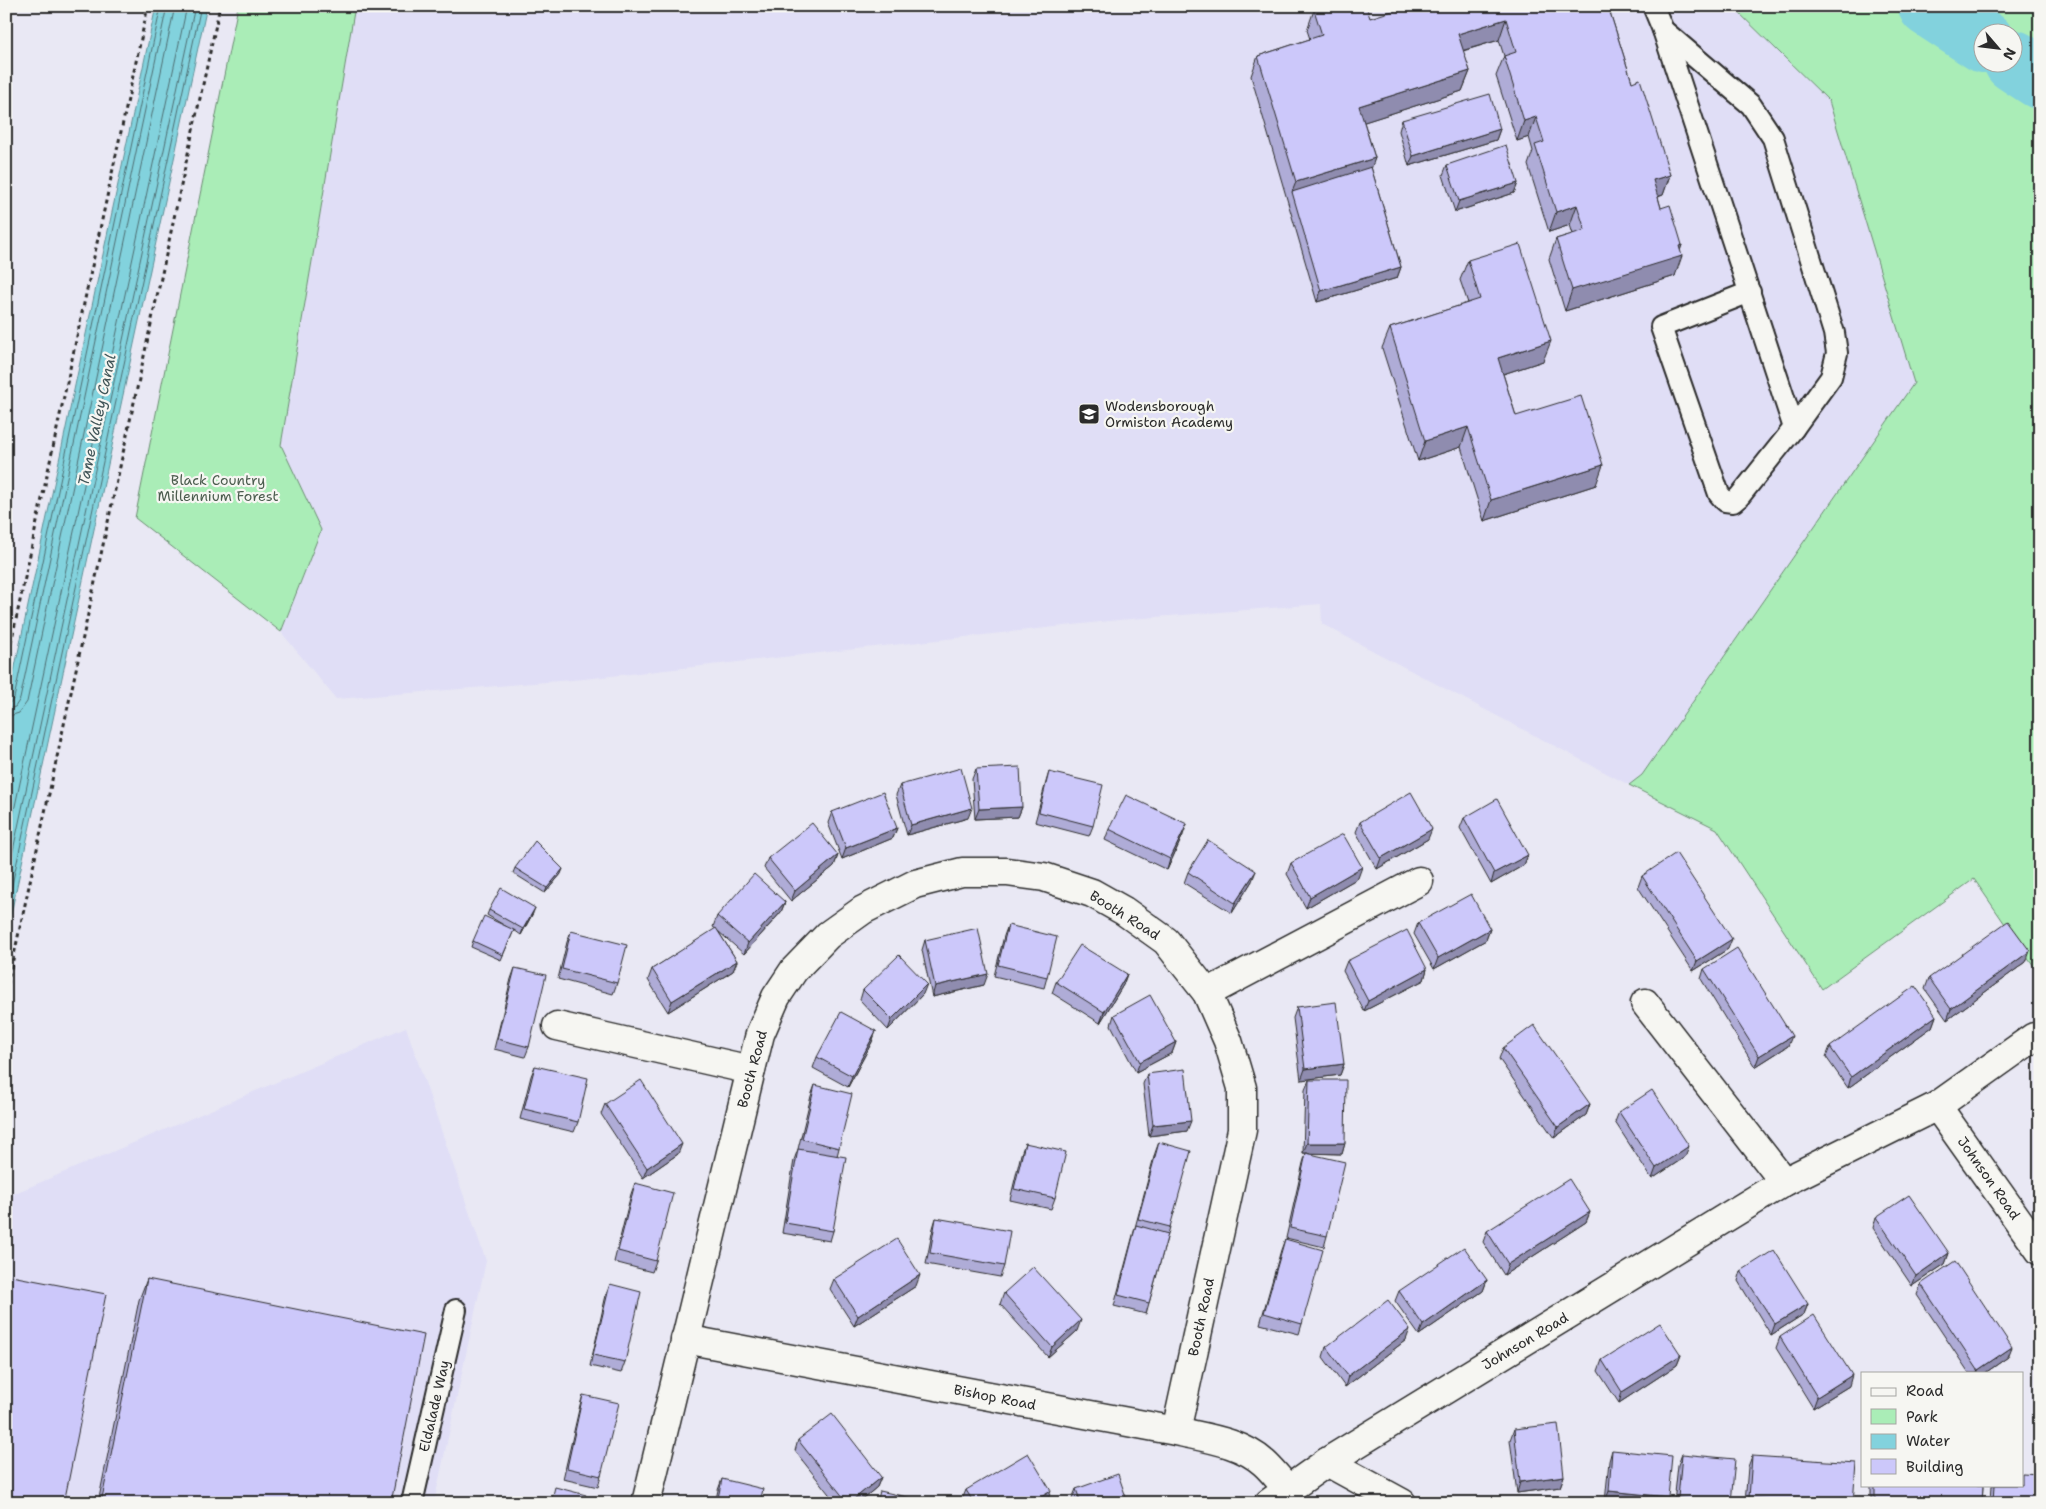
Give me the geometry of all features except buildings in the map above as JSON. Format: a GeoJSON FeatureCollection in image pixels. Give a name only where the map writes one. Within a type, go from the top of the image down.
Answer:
{"type":"FeatureCollection","features":[{"type":"Feature","properties":{"kind":"street","name":"Booth Road"},"geometry":{"type":"LineString","coordinates":[[646,1503],[760,1034],[776,997],[794,970],[828,935],[863,910],[915,884],[962,872],[1007,872],[1044,877],[1092,893],[1124,911],[1166,941],[1208,993],[1228,1041],[1242,1088],[1242,1130],[1176,1431]]}},
{"type":"Feature","properties":{"kind":"street"},"geometry":{"type":"LineString","coordinates":[[1208,993],[1419,881]]}},
{"type":"Feature","properties":{"kind":"street"},"geometry":{"type":"LineString","coordinates":[[1646,1003],[1784,1182]]}},
{"type":"Feature","properties":{"kind":"street"},"geometry":{"type":"LineString","coordinates":[[557,1026],[751,1070]]}},
{"type":"Feature","properties":{"kind":"street","name":"Johnson Road"},"geometry":{"type":"LineString","coordinates":[[1279,1496],[1327,1462],[1784,1182],[1938,1106],[2034,1037]]}},
{"type":"Feature","properties":{"kind":"street","name":"Johnson Road"},"geometry":{"type":"LineString","coordinates":[[1938,1106],[2040,1251]]}},
{"type":"Feature","properties":{"kind":"street","name":"Bishop Road"},"geometry":{"type":"LineString","coordinates":[[685,1339],[1226,1442],[1246,1451],[1263,1462],[1279,1496]]}},
{"type":"Feature","properties":{"kind":"street"},"geometry":{"type":"LineString","coordinates":[[1327,1462],[1402,1503]]}},
{"type":"Feature","properties":{"kind":"lane"},"geometry":{"type":"LineString","coordinates":[[1653,6],[1663,30],[1794,428]]}},
{"type":"Feature","properties":{"kind":"lane"},"geometry":{"type":"LineString","coordinates":[[1663,30],[1751,105],[1773,138],[1834,333],[1837,353],[1831,377],[1794,428],[1733,502],[1725,501],[1719,494],[1660,327],[1750,292]]}},
{"type":"Feature","properties":{"kind":"lane","name":"Eldalade Way"},"geometry":{"type":"LineString","coordinates":[[412,1503],[456,1310]]}},
{"type":"Feature","properties":{"kind":"path"},"geometry":{"type":"LineString","coordinates":[[6,666],[148,6]]}},
{"type":"Feature","properties":{"kind":"path"},"geometry":{"type":"LineString","coordinates":[[6,992],[220,6]]}},
{"type":"Feature","properties":{"kind":"shaded area","name":"Wodensborough Ormiston Academy"},"geometry":{"type":"Polygon","coordinates":[[[355,6],[1732,6],[1829,101],[1914,383],[1642,775],[1629,785],[1322,624],[1321,604],[1118,620],[584,679],[336,699],[281,632],[321,530],[281,445],[355,6]]]}},
{"type":"Feature","properties":{"kind":"shaded area"},"geometry":{"type":"Polygon","coordinates":[[[406,1027],[486,1261],[434,1503],[6,1503],[6,1197],[406,1027]]]}},
{"type":"Feature","properties":{"kind":"green space","name":"Black Country Millennium Forest"},"geometry":{"type":"Polygon","coordinates":[[[238,6],[355,6],[281,445],[321,530],[281,632],[135,518],[238,6]]]}},
{"type":"Feature","properties":{"kind":"green space"},"geometry":{"type":"Polygon","coordinates":[[[1732,6],[2040,6],[2040,975],[1974,879],[1822,989],[1717,829],[1629,785],[1642,775],[1914,383],[1829,101],[1732,6]]]}},
{"type":"Feature","properties":{"kind":"water","name":"Tame Valley Canal"},"geometry":{"type":"Polygon","coordinates":[[[156,6],[207,6],[6,937],[6,709],[156,6]]]}},
{"type":"Feature","properties":{"kind":"waterway"},"geometry":{"type":"LineString","coordinates":[[1929,6],[1974,35]]}},
{"type":"Feature","properties":{"kind":"waterway"},"geometry":{"type":"LineString","coordinates":[[2024,68],[2040,78]]}},
{"type":"Feature","properties":{"kind":"place","name":"Wodensborough Ormiston Academy"},"geometry":{"type":"Point","coordinates":[1089,414]}}]}
